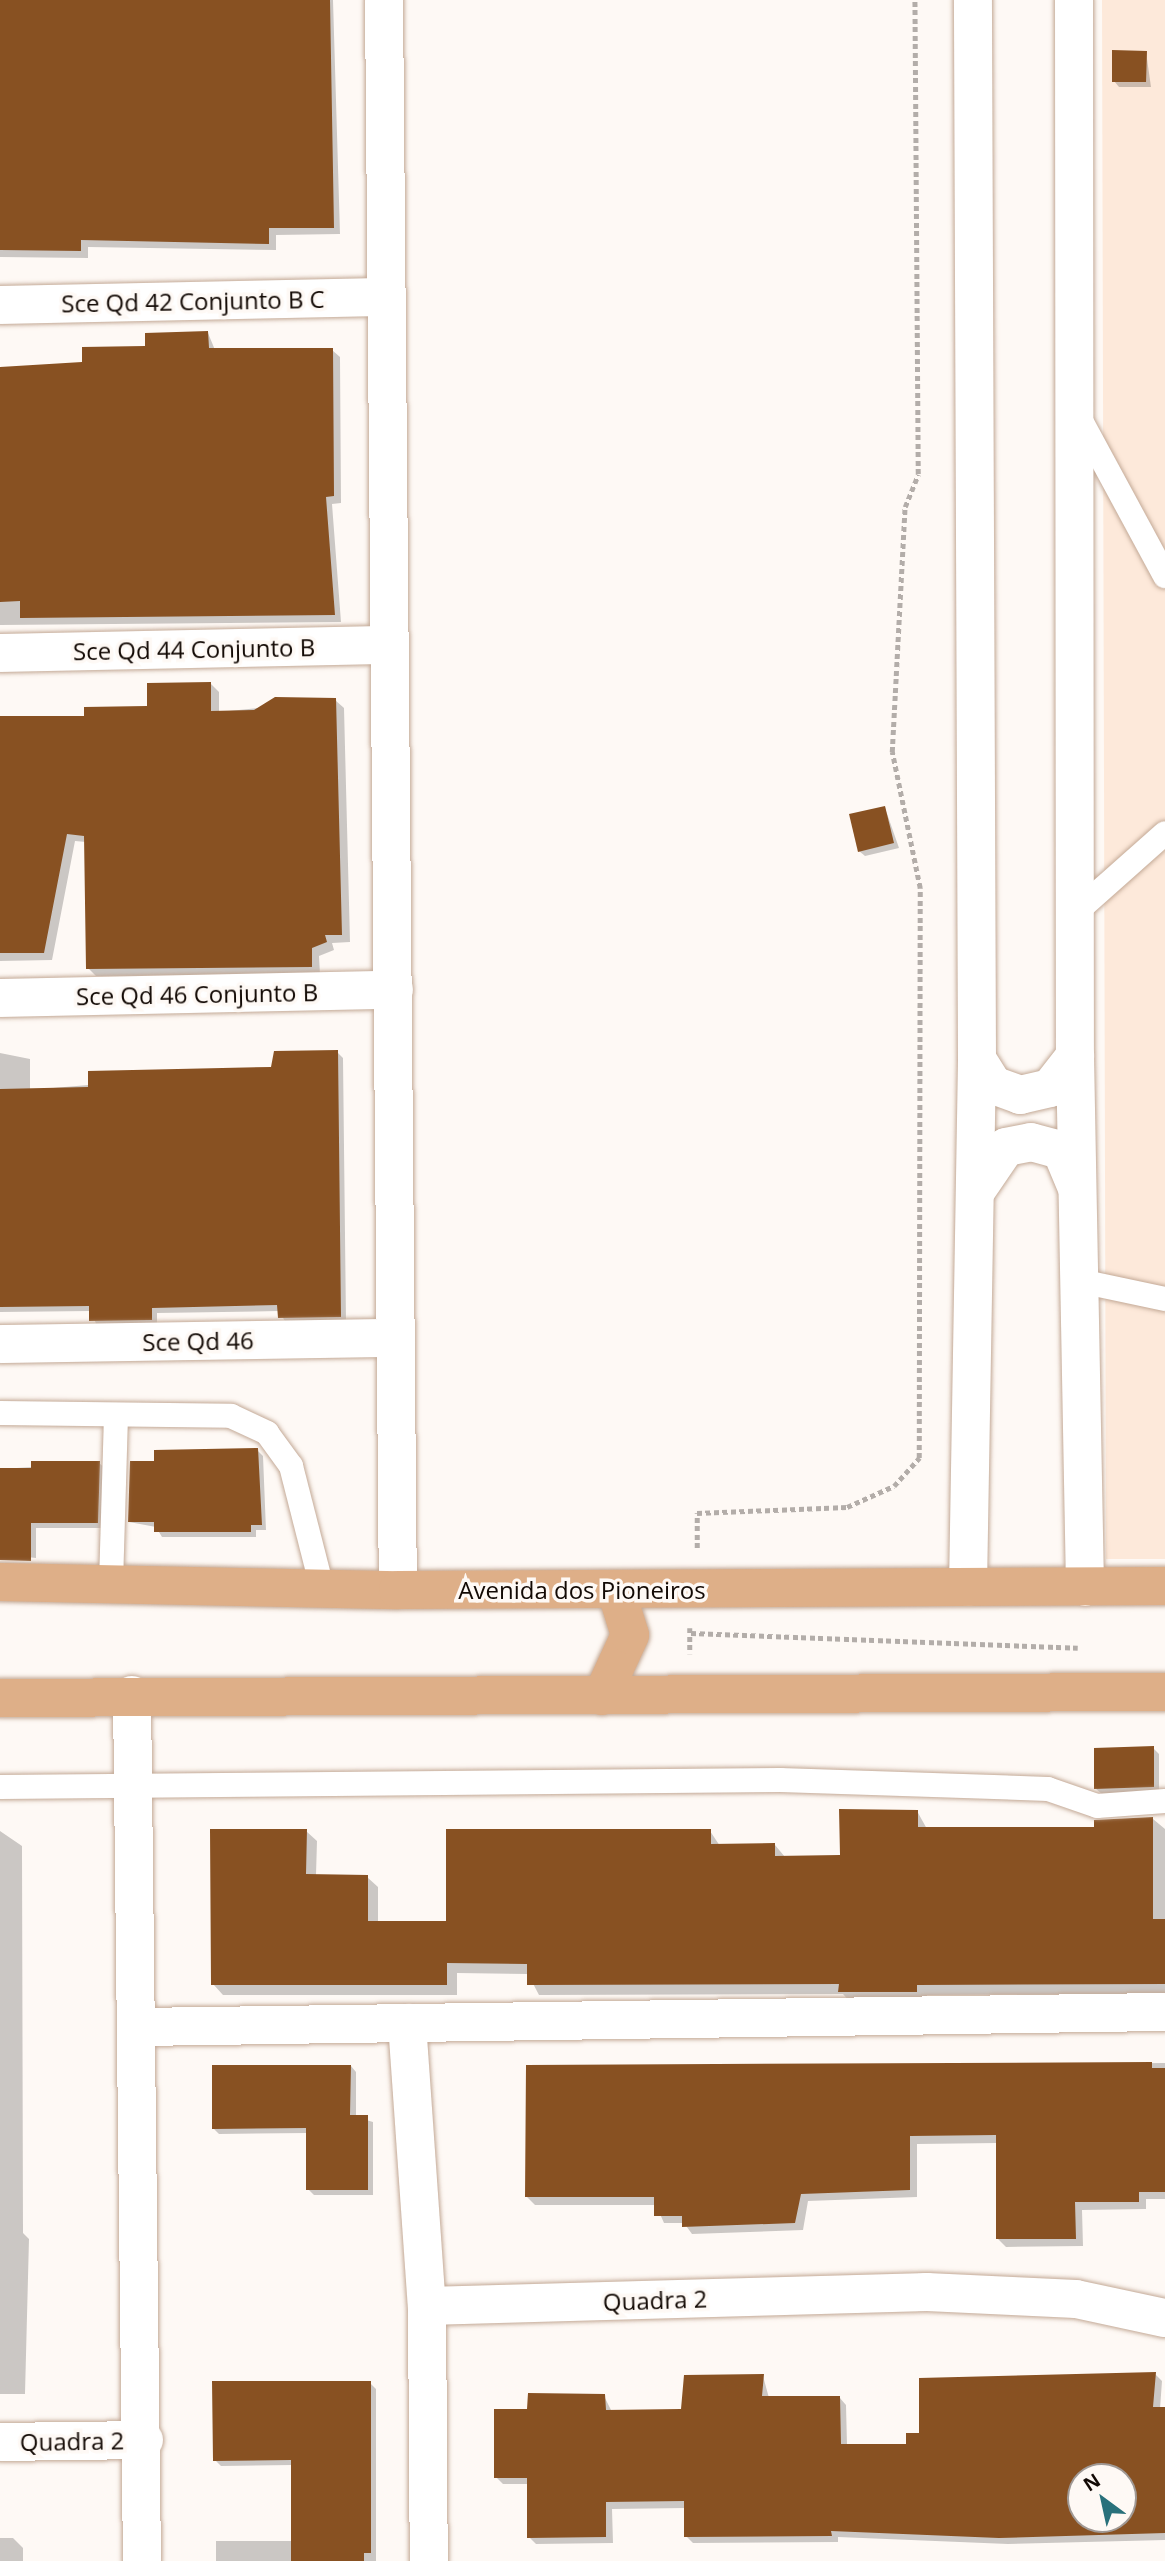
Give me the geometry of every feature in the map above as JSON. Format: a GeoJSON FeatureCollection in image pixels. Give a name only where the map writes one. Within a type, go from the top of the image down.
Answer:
{"type":"FeatureCollection","features":[{"type":"Feature","properties":{"kind":"main road","name":"Avenida dos Pioneiros"},"geometry":{"type":"LineString","coordinates":[[0,1582],[398,1590],[697,1591],[1165,1586]]}},
{"type":"Feature","properties":{"kind":"main road"},"geometry":{"type":"LineString","coordinates":[[602,1696],[630,1635],[616,1590]]}},
{"type":"Feature","properties":{"kind":"main road"},"geometry":{"type":"LineString","coordinates":[[0,1698],[132,1695],[602,1696],[1165,1692]]}},
{"type":"Feature","properties":{"kind":"street"},"geometry":{"type":"LineString","coordinates":[[384,0],[387,645],[394,990],[398,1590]]}},
{"type":"Feature","properties":{"kind":"street"},"geometry":{"type":"LineString","coordinates":[[1071,7],[1075,409],[1075,1056],[1085,1587]]}},
{"type":"Feature","properties":{"kind":"street"},"geometry":{"type":"LineString","coordinates":[[968,1587],[977,1059],[978,9]]}},
{"type":"Feature","properties":{"kind":"street","name":"Sce Qd 42 Conjunto B C"},"geometry":{"type":"LineString","coordinates":[[0,305],[386,297]]}},
{"type":"Feature","properties":{"kind":"street","name":"Sce Qd 44 Conjunto B"},"geometry":{"type":"LineString","coordinates":[[0,653],[387,645]]}},
{"type":"Feature","properties":{"kind":"street","name":"Sce Qd 46 Conjunto B"},"geometry":{"type":"LineString","coordinates":[[0,998],[394,990]]}},
{"type":"Feature","properties":{"kind":"street"},"geometry":{"type":"LineString","coordinates":[[977,1059],[993,1085],[1020,1095],[1050,1088],[1075,1056]]}},
{"type":"Feature","properties":{"kind":"street"},"geometry":{"type":"LineString","coordinates":[[976,1191],[1006,1147],[1031,1142],[1061,1150],[1079,1193]]}},
{"type":"Feature","properties":{"kind":"street","name":"Sce Qd 46"},"geometry":{"type":"LineString","coordinates":[[0,1344],[396,1338]]}},
{"type":"Feature","properties":{"kind":"street"},"geometry":{"type":"LineString","coordinates":[[132,1695],[144,2440],[142,2561]]}},
{"type":"Feature","properties":{"kind":"street"},"geometry":{"type":"LineString","coordinates":[[139,2028],[1165,2012]]}},
{"type":"Feature","properties":{"kind":"street"},"geometry":{"type":"LineString","coordinates":[[407,2023],[427,2306],[429,2561]]}},
{"type":"Feature","properties":{"kind":"street","name":"Quadra 2"},"geometry":{"type":"LineString","coordinates":[[427,2306],[927,2292],[1076,2299],[1165,2318]]}},
{"type":"Feature","properties":{"kind":"street","name":"Quadra 2"},"geometry":{"type":"LineString","coordinates":[[0,2442],[144,2440]]}},
{"type":"Feature","properties":{"kind":"lane"},"geometry":{"type":"LineString","coordinates":[[1075,409],[1165,576]]}},
{"type":"Feature","properties":{"kind":"lane"},"geometry":{"type":"LineString","coordinates":[[1075,913],[1165,833]]}},
{"type":"Feature","properties":{"kind":"lane"},"geometry":{"type":"LineString","coordinates":[[1080,1281],[1165,1299]]}},
{"type":"Feature","properties":{"kind":"lane"},"geometry":{"type":"LineString","coordinates":[[0,1413],[231,1416],[267,1433],[291,1466],[322,1588]]}},
{"type":"Feature","properties":{"kind":"lane"},"geometry":{"type":"LineString","coordinates":[[111,1584],[116,1415]]}},
{"type":"Feature","properties":{"kind":"lane"},"geometry":{"type":"LineString","coordinates":[[0,1787],[133,1783],[780,1780],[1048,1789],[1097,1806],[1165,1801]]}},
{"type":"Feature","properties":{"kind":"path"},"geometry":{"type":"LineString","coordinates":[[697,1591],[697,1513],[847,1507],[894,1486],[919,1458],[920,888],[892,752],[905,507],[918,474],[915,0]]}},
{"type":"Feature","properties":{"kind":"path"},"geometry":{"type":"LineString","coordinates":[[691,1633],[1081,1648]]}},
{"type":"Feature","properties":{"kind":"shaded area"},"geometry":{"type":"Polygon","coordinates":[[[1102,0],[1165,0],[1165,1559],[1106,1559],[1102,0]]]}},
{"type":"Feature","properties":{"kind":"building"},"geometry":{"type":"Polygon","coordinates":[[[0,0],[330,0],[334,228],[269,228],[269,244],[81,240],[81,251],[0,250],[0,0]]]}},
{"type":"Feature","properties":{"kind":"building"},"geometry":{"type":"Polygon","coordinates":[[[1112,50],[1147,51],[1146,82],[1112,82],[1112,50]]]}},
{"type":"Feature","properties":{"kind":"building"},"geometry":{"type":"Polygon","coordinates":[[[208,331],[209,348],[333,348],[334,496],[326,497],[335,615],[20,618],[20,601],[0,602],[0,367],[82,362],[82,347],[145,346],[145,333],[208,331]]]}},
{"type":"Feature","properties":{"kind":"building"},"geometry":{"type":"Polygon","coordinates":[[[211,682],[211,711],[254,710],[275,697],[336,698],[342,935],[325,935],[327,942],[312,948],[312,967],[86,969],[84,836],[67,834],[44,953],[0,953],[0,716],[84,716],[84,707],[147,706],[147,683],[211,682]]]}},
{"type":"Feature","properties":{"kind":"building"},"geometry":{"type":"Polygon","coordinates":[[[885,806],[894,843],[858,852],[849,814],[885,806]]]}},
{"type":"Feature","properties":{"kind":"building"},"geometry":{"type":"Polygon","coordinates":[[[338,1050],[341,1317],[278,1318],[277,1305],[152,1308],[152,1320],[89,1321],[89,1306],[0,1307],[0,1089],[88,1087],[88,1071],[271,1067],[274,1051],[338,1050]]]}},
{"type":"Feature","properties":{"kind":"building"},"geometry":{"type":"Polygon","coordinates":[[[258,1448],[262,1525],[251,1525],[251,1532],[154,1532],[154,1522],[128,1522],[130,1461],[154,1461],[154,1450],[258,1448]]]}},
{"type":"Feature","properties":{"kind":"building"},"geometry":{"type":"Polygon","coordinates":[[[31,1461],[100,1461],[98,1523],[31,1523],[31,1561],[0,1560],[0,1468],[31,1468],[31,1461]]]}},
{"type":"Feature","properties":{"kind":"building"},"geometry":{"type":"Polygon","coordinates":[[[1154,1746],[1154,1787],[1094,1789],[1094,1748],[1154,1746]]]}},
{"type":"Feature","properties":{"kind":"building"},"geometry":{"type":"Polygon","coordinates":[[[839,1809],[918,1810],[918,1827],[1094,1827],[1094,1820],[1153,1817],[1153,1919],[1165,1919],[1165,1984],[917,1985],[917,1992],[838,1992],[839,1984],[527,1985],[527,1964],[447,1963],[447,1985],[211,1985],[210,1829],[307,1829],[306,1874],[368,1875],[368,1921],[446,1921],[446,1829],[711,1829],[711,1844],[775,1843],[775,1856],[840,1855],[839,1809]]]}},
{"type":"Feature","properties":{"kind":"building"},"geometry":{"type":"Polygon","coordinates":[[[1152,2062],[1152,2068],[1165,2068],[1165,2192],[1139,2192],[1139,2202],[1075,2202],[1076,2239],[996,2239],[996,2135],[910,2136],[910,2190],[801,2194],[795,2223],[682,2227],[682,2216],[654,2216],[654,2197],[525,2197],[526,2065],[1152,2062]]]}},
{"type":"Feature","properties":{"kind":"building"},"geometry":{"type":"Polygon","coordinates":[[[212,2065],[351,2065],[350,2115],[368,2115],[368,2190],[306,2190],[306,2128],[212,2129],[212,2065]]]}},
{"type":"Feature","properties":{"kind":"building"},"geometry":{"type":"Polygon","coordinates":[[[1156,2372],[1153,2407],[1165,2407],[1165,2533],[999,2538],[831,2531],[832,2536],[684,2537],[684,2501],[606,2502],[606,2537],[527,2538],[527,2478],[494,2478],[494,2409],[527,2409],[528,2393],[605,2394],[606,2410],[681,2409],[684,2375],[764,2374],[762,2396],[840,2396],[841,2444],[906,2444],[906,2433],[919,2433],[919,2378],[1156,2372]]]}},
{"type":"Feature","properties":{"kind":"building"},"geometry":{"type":"Polygon","coordinates":[[[212,2381],[371,2381],[371,2553],[364,2553],[364,2561],[291,2561],[291,2460],[213,2461],[212,2381]]]}}]}
